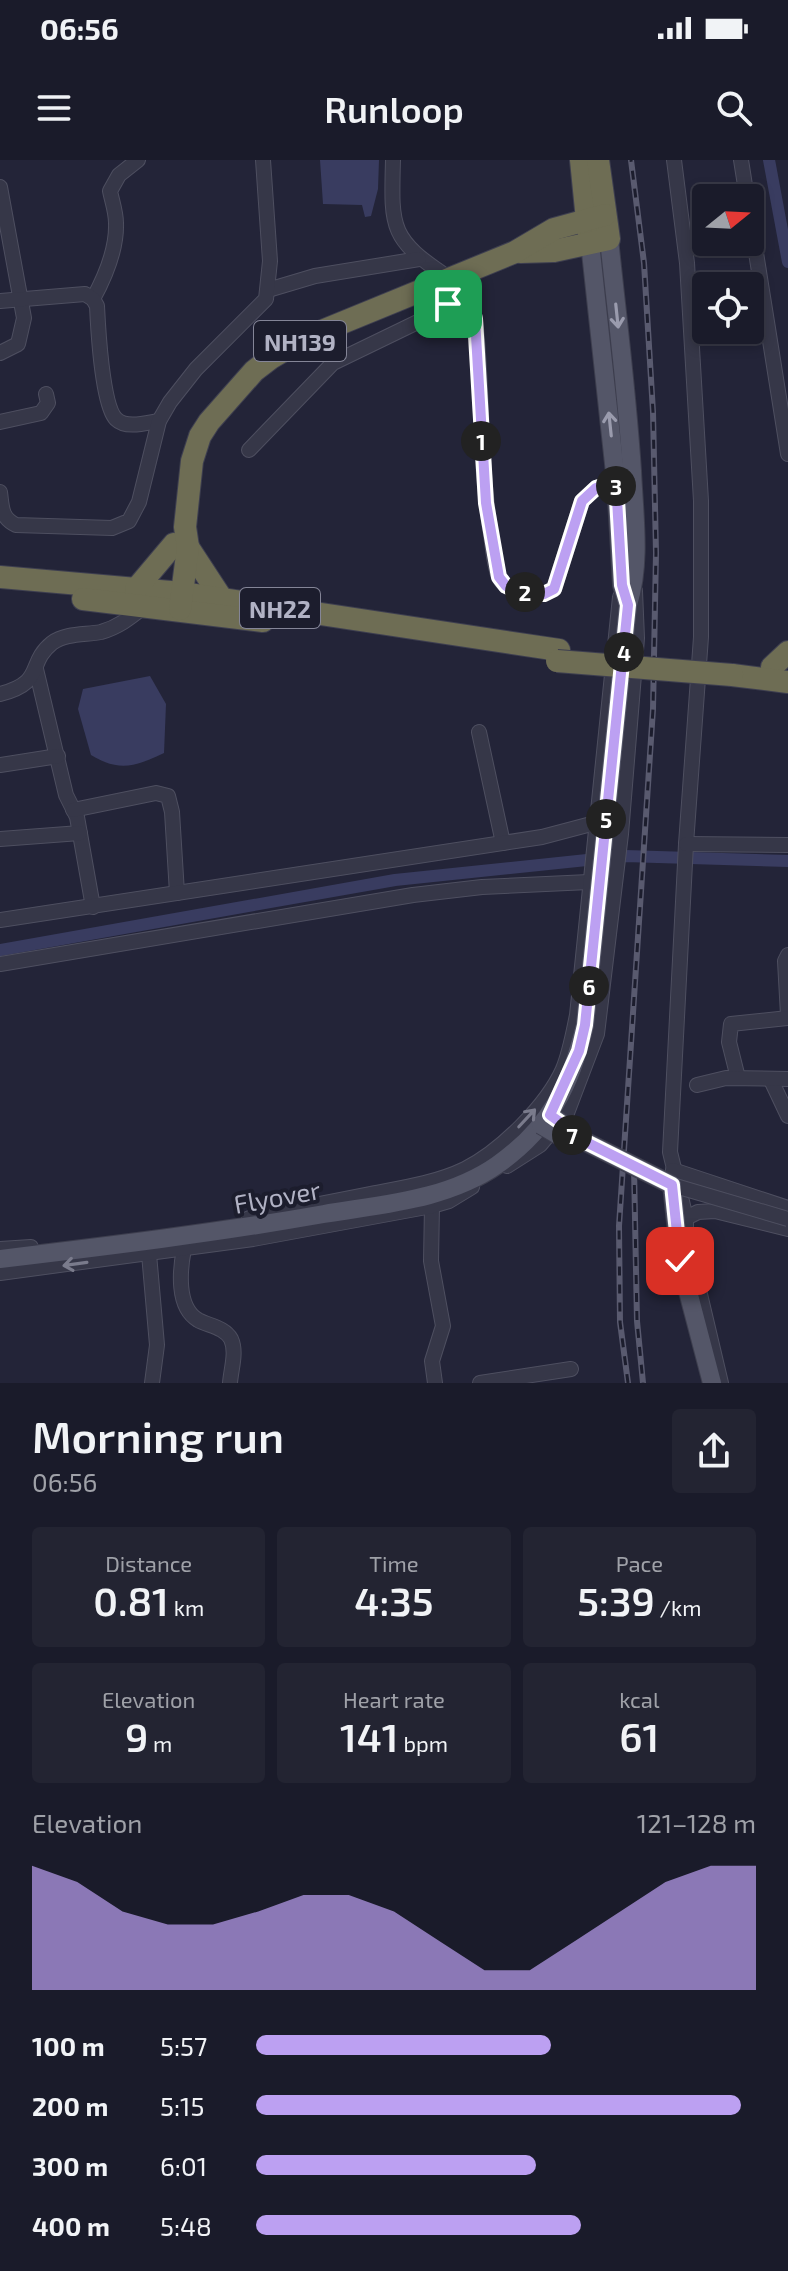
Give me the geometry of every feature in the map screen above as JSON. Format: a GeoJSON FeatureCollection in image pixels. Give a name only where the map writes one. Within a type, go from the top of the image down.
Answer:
{"type":"FeatureCollection","features":[{"type":"Feature","properties":{"kind":"highway"},"geometry":{"type":"LineString","coordinates":[[581,160],[596,216],[599,241]]}},
{"type":"Feature","properties":{"kind":"highway"},"geometry":{"type":"LineString","coordinates":[[596,216],[598,160]]}},
{"type":"Feature","properties":{"kind":"highway","name":"NH139"},"geometry":{"type":"LineString","coordinates":[[163,600],[182,540],[192,461],[200,436],[254,371],[305,338],[515,252],[554,229],[596,216]]}},
{"type":"Feature","properties":{"kind":"highway","name":"NH139"},"geometry":{"type":"LineString","coordinates":[[515,252],[554,251],[599,241]]}},
{"type":"Feature","properties":{"kind":"highway"},"geometry":{"type":"LineString","coordinates":[[182,540],[222,599]]}},
{"type":"Feature","properties":{"kind":"highway"},"geometry":{"type":"LineString","coordinates":[[163,600],[182,540]]}},
{"type":"Feature","properties":{"kind":"highway","name":"NH22"},"geometry":{"type":"LineString","coordinates":[[0,577],[558,656],[732,669],[784,668]]}},
{"type":"Feature","properties":{"kind":"highway","name":"NH22"},"geometry":{"type":"LineString","coordinates":[[0,591],[163,600],[222,599],[558,656]]}},
{"type":"Feature","properties":{"kind":"main road"},"geometry":{"type":"LineString","coordinates":[[599,241],[616,482],[628,584]]}},
{"type":"Feature","properties":{"kind":"main road"},"geometry":{"type":"LineString","coordinates":[[599,241],[629,423],[636,532],[628,584]]}},
{"type":"Feature","properties":{"kind":"main road","name":"Flyover"},"geometry":{"type":"LineString","coordinates":[[0,1259],[199,1236],[424,1197],[461,1184],[498,1164],[546,1120],[574,1063],[585,1025],[621,682],[628,584]]}},
{"type":"Feature","properties":{"kind":"main road"},"geometry":{"type":"LineString","coordinates":[[546,1120],[564,1125],[566,1132],[672,1177],[680,1261],[712,1383]]}},
{"type":"Feature","properties":{"kind":"street"},"geometry":{"type":"LineString","coordinates":[[93,299],[108,267],[115,238],[110,191],[119,175],[138,160]]}},
{"type":"Feature","properties":{"kind":"street"},"geometry":{"type":"LineString","coordinates":[[0,492],[3,516],[6,521],[16,525],[112,528],[129,521],[139,502],[159,421],[185,380],[260,308],[268,290],[270,261],[263,160]]}},
{"type":"Feature","properties":{"kind":"street"},"geometry":{"type":"LineString","coordinates":[[393,160],[394,221],[403,241],[419,259],[449,278]]}},
{"type":"Feature","properties":{"kind":"street"},"geometry":{"type":"LineString","coordinates":[[674,160],[687,263],[701,501],[701,637],[686,844],[670,1152],[672,1177],[686,1218],[686,1235],[721,1383]]}},
{"type":"Feature","properties":{"kind":"street"},"geometry":{"type":"LineString","coordinates":[[741,160],[745,184]]}},
{"type":"Feature","properties":{"kind":"street"},"geometry":{"type":"LineString","coordinates":[[0,187],[24,318],[18,344],[0,353]]}},
{"type":"Feature","properties":{"kind":"street"},"geometry":{"type":"LineString","coordinates":[[757,256],[788,454]]}},
{"type":"Feature","properties":{"kind":"street"},"geometry":{"type":"LineString","coordinates":[[268,290],[315,276],[419,259]]}},
{"type":"Feature","properties":{"kind":"street"},"geometry":{"type":"LineString","coordinates":[[0,301],[85,294],[93,299],[97,306],[102,369],[111,410],[116,419],[125,423],[135,425],[159,421]]}},
{"type":"Feature","properties":{"kind":"street"},"geometry":{"type":"LineString","coordinates":[[249,450],[333,363],[430,316],[463,295],[472,306],[475,319],[486,503],[501,581],[515,590],[544,594],[554,589],[582,501],[596,488],[616,482]]}},
{"type":"Feature","properties":{"kind":"street"},"geometry":{"type":"LineString","coordinates":[[0,422],[41,413],[48,403],[46,394]]}},
{"type":"Feature","properties":{"kind":"street"},"geometry":{"type":"LineString","coordinates":[[0,532],[16,525]]}},
{"type":"Feature","properties":{"kind":"street"},"geometry":{"type":"LineString","coordinates":[[0,1249],[245,1219],[396,1189],[439,1179],[467,1168],[500,1147],[541,1103],[562,1072],[571,1047],[577,1015],[594,830],[628,584]]}},
{"type":"Feature","properties":{"kind":"street"},"geometry":{"type":"LineString","coordinates":[[0,1273],[184,1249],[432,1206],[449,1201],[549,1137],[567,1113],[597,1034],[621,834],[637,638],[628,584]]}},
{"type":"Feature","properties":{"kind":"street"},"geometry":{"type":"LineString","coordinates":[[0,694],[28,683],[45,650],[54,642],[68,636],[112,628],[163,600]]}},
{"type":"Feature","properties":{"kind":"street"},"geometry":{"type":"LineString","coordinates":[[36,669],[66,795],[80,833],[93,907]]}},
{"type":"Feature","properties":{"kind":"street"},"geometry":{"type":"LineString","coordinates":[[479,732],[503,843]]}},
{"type":"Feature","properties":{"kind":"street"},"geometry":{"type":"LineString","coordinates":[[0,765],[58,756]]}},
{"type":"Feature","properties":{"kind":"street"},"geometry":{"type":"LineString","coordinates":[[73,810],[156,793],[168,796],[172,812],[177,893]]}},
{"type":"Feature","properties":{"kind":"street"},"geometry":{"type":"LineString","coordinates":[[0,920],[377,860],[594,830]]}},
{"type":"Feature","properties":{"kind":"street"},"geometry":{"type":"LineString","coordinates":[[0,839],[80,833]]}},
{"type":"Feature","properties":{"kind":"street"},"geometry":{"type":"LineString","coordinates":[[686,844],[788,845]]}},
{"type":"Feature","properties":{"kind":"street"},"geometry":{"type":"LineString","coordinates":[[0,964],[413,895],[590,877]]}},
{"type":"Feature","properties":{"kind":"street"},"geometry":{"type":"LineString","coordinates":[[738,1078],[729,1042],[731,1024],[788,1016],[785,961],[788,955]]}},
{"type":"Feature","properties":{"kind":"street"},"geometry":{"type":"LineString","coordinates":[[697,1085],[738,1078],[788,1079]]}},
{"type":"Feature","properties":{"kind":"street"},"geometry":{"type":"LineString","coordinates":[[771,1080],[788,1116]]}},
{"type":"Feature","properties":{"kind":"street"},"geometry":{"type":"LineString","coordinates":[[672,1177],[788,1208]]}},
{"type":"Feature","properties":{"kind":"street"},"geometry":{"type":"LineString","coordinates":[[672,1177],[788,1219]]}},
{"type":"Feature","properties":{"kind":"street"},"geometry":{"type":"LineString","coordinates":[[432,1206],[429,1249],[443,1326],[433,1352],[435,1383]]}},
{"type":"Feature","properties":{"kind":"street"},"geometry":{"type":"LineString","coordinates":[[686,1218],[698,1212],[715,1211],[788,1229]]}},
{"type":"Feature","properties":{"kind":"street"},"geometry":{"type":"LineString","coordinates":[[184,1249],[180,1271],[186,1306],[194,1318],[224,1331],[230,1337],[234,1355],[230,1383]]}},
{"type":"Feature","properties":{"kind":"street"},"geometry":{"type":"LineString","coordinates":[[149,1254],[157,1345],[152,1383]]}},
{"type":"Feature","properties":{"kind":"street"},"geometry":{"type":"LineString","coordinates":[[480,1383],[571,1369]]}},
{"type":"Feature","properties":{"kind":"water"},"geometry":{"type":"Polygon","coordinates":[[[320,160],[379,160],[378,189],[371,216],[365,217],[362,205],[323,204],[320,160]]]}},
{"type":"Feature","properties":{"kind":"water"},"geometry":{"type":"Polygon","coordinates":[[[150,676],[166,704],[164,753],[127,766],[110,764],[91,755],[78,709],[83,689],[150,676]]]}},
{"type":"Feature","properties":{"kind":"waterway"},"geometry":{"type":"LineString","coordinates":[[769,160],[788,262]]}},
{"type":"Feature","properties":{"kind":"waterway"},"geometry":{"type":"LineString","coordinates":[[0,950],[395,880],[625,856],[788,861]]}},
{"type":"Feature","properties":{"kind":"railway"},"geometry":{"type":"LineString","coordinates":[[628,1383],[620,1322],[619,1226],[653,709],[656,553],[653,412],[644,263],[631,160]]}},
{"type":"Feature","properties":{"kind":"railway"},"geometry":{"type":"LineString","coordinates":[[634,1167],[637,1321],[643,1383]]}},
{"type":"Feature","properties":{"kind":"route"},"geometry":{"type":"LineString","coordinates":[[448,304],[463,295],[472,306],[475,319],[486,503],[501,581],[515,590],[544,594],[554,589],[582,501],[596,488],[616,482],[622,585],[628,605],[616,732],[585,1025],[579,1051],[550,1115],[564,1125],[566,1132],[672,1185],[680,1261]]}}]}
